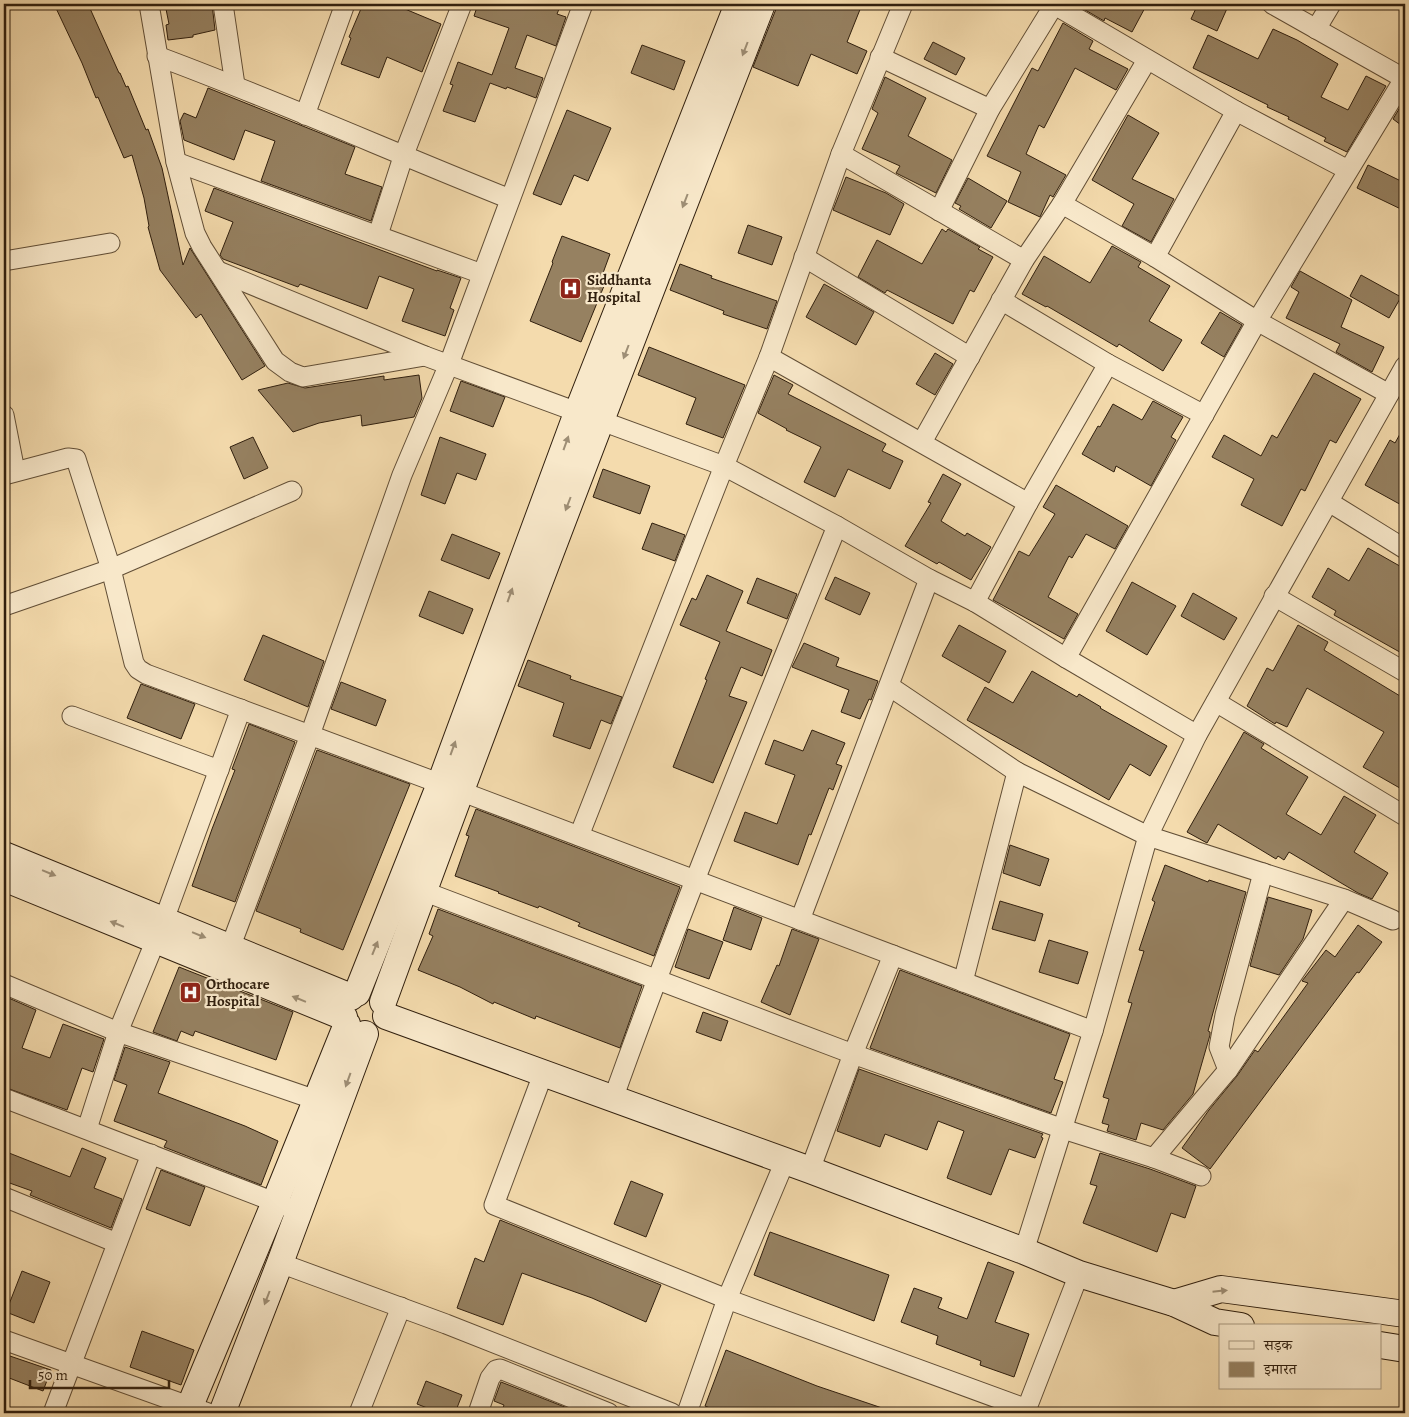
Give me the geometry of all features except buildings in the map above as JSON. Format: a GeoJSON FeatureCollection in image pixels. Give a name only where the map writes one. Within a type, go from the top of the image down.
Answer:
{"type":"FeatureCollection","features":[{"type":"Feature","properties":{"kind":"street"},"geometry":{"type":"LineString","coordinates":[[149,4],[176,162],[195,232],[202,247],[275,361],[290,372],[303,377],[425,356]]}},
{"type":"Feature","properties":{"kind":"street"},"geometry":{"type":"LineString","coordinates":[[223,4],[235,85]]}},
{"type":"Feature","properties":{"kind":"street"},"geometry":{"type":"LineString","coordinates":[[305,115],[345,4]]}},
{"type":"Feature","properties":{"kind":"street"},"geometry":{"type":"LineString","coordinates":[[378,235],[404,157],[462,4]]}},
{"type":"Feature","properties":{"kind":"street"},"geometry":{"type":"LineString","coordinates":[[230,948],[310,735],[402,475],[449,364],[582,4]]}},
{"type":"Feature","properties":{"kind":"street"},"geometry":{"type":"LineString","coordinates":[[4,1340],[195,1411],[316,1100],[450,787],[588,417],[738,4]]}},
{"type":"Feature","properties":{"kind":"street"},"geometry":{"type":"LineString","coordinates":[[588,417],[762,4]]}},
{"type":"Feature","properties":{"kind":"street"},"geometry":{"type":"LineString","coordinates":[[579,836],[724,466],[769,357],[841,154],[903,4]]}},
{"type":"Feature","properties":{"kind":"street"},"geometry":{"type":"LineString","coordinates":[[939,211],[990,109],[1054,4],[1236,111],[1348,170]]}},
{"type":"Feature","properties":{"kind":"street"},"geometry":{"type":"LineString","coordinates":[[1066,658],[1257,321],[1405,79],[1272,4]]}},
{"type":"Feature","properties":{"kind":"street"},"geometry":{"type":"LineString","coordinates":[[1316,29],[1331,4]]}},
{"type":"Feature","properties":{"kind":"street"},"geometry":{"type":"LineString","coordinates":[[157,56],[235,85],[404,157],[510,199]]}},
{"type":"Feature","properties":{"kind":"street"},"geometry":{"type":"LineString","coordinates":[[880,57],[990,109]]}},
{"type":"Feature","properties":{"kind":"street"},"geometry":{"type":"LineString","coordinates":[[922,442],[1024,260],[1062,204],[1147,60]]}},
{"type":"Feature","properties":{"kind":"street"},"geometry":{"type":"LineString","coordinates":[[1155,257],[1236,111]]}},
{"type":"Feature","properties":{"kind":"street"},"geometry":{"type":"LineString","coordinates":[[841,154],[1024,260]]}},
{"type":"Feature","properties":{"kind":"street"},"geometry":{"type":"LineString","coordinates":[[176,162],[482,274]]}},
{"type":"Feature","properties":{"kind":"street"},"geometry":{"type":"LineString","coordinates":[[1062,204],[1155,257],[1257,321],[1388,394]]}},
{"type":"Feature","properties":{"kind":"street"},"geometry":{"type":"LineString","coordinates":[[4,262],[110,243]]}},
{"type":"Feature","properties":{"kind":"street"},"geometry":{"type":"LineString","coordinates":[[804,257],[970,357]]}},
{"type":"Feature","properties":{"kind":"street"},"geometry":{"type":"LineString","coordinates":[[218,271],[425,356],[724,466],[975,602],[1196,735]]}},
{"type":"Feature","properties":{"kind":"street"},"geometry":{"type":"LineString","coordinates":[[1001,300],[1108,364],[1204,415]]}},
{"type":"Feature","properties":{"kind":"street"},"geometry":{"type":"LineString","coordinates":[[769,357],[1028,503]]}},
{"type":"Feature","properties":{"kind":"street"},"geometry":{"type":"LineString","coordinates":[[975,602],[1028,503],[1108,364]]}},
{"type":"Feature","properties":{"kind":"street"},"geometry":{"type":"LineString","coordinates":[[1024,1250],[1093,1031],[1148,836],[1196,735],[1405,366]]}},
{"type":"Feature","properties":{"kind":"street"},"geometry":{"type":"LineString","coordinates":[[4,416],[9,473],[68,458],[76,460],[111,569],[134,663],[138,669],[146,674],[1093,1031]]}},
{"type":"Feature","properties":{"kind":"street"},"geometry":{"type":"LineString","coordinates":[[4,606],[111,569],[292,491]]}},
{"type":"Feature","properties":{"kind":"street"},"geometry":{"type":"LineString","coordinates":[[1329,502],[1405,549]]}},
{"type":"Feature","properties":{"kind":"street"},"geometry":{"type":"LineString","coordinates":[[613,1099],[655,980],[694,880],[837,526]]}},
{"type":"Feature","properties":{"kind":"street"},"geometry":{"type":"LineString","coordinates":[[800,920],[929,578]]}},
{"type":"Feature","properties":{"kind":"street"},"geometry":{"type":"LineString","coordinates":[[1274,596],[1405,672]]}},
{"type":"Feature","properties":{"kind":"street"},"geometry":{"type":"LineString","coordinates":[[889,686],[1017,772],[1148,836],[1344,899],[1393,920]]}},
{"type":"Feature","properties":{"kind":"street"},"geometry":{"type":"LineString","coordinates":[[1216,702],[1405,816]]}},
{"type":"Feature","properties":{"kind":"street"},"geometry":{"type":"LineString","coordinates":[[87,1129],[118,1032],[160,930],[241,709]]}},
{"type":"Feature","properties":{"kind":"street"},"geometry":{"type":"LineString","coordinates":[[72,716],[218,770]]}},
{"type":"Feature","properties":{"kind":"street"},"geometry":{"type":"LineString","coordinates":[[963,982],[1017,772]]}},
{"type":"Feature","properties":{"kind":"street"},"geometry":{"type":"LineString","coordinates":[[4,878],[160,930],[230,948],[353,1013],[379,1029],[424,891],[450,787]]}},
{"type":"Feature","properties":{"kind":"street"},"geometry":{"type":"LineString","coordinates":[[4,855],[160,930],[353,1013]]}},
{"type":"Feature","properties":{"kind":"street"},"geometry":{"type":"LineString","coordinates":[[1228,1070],[1220,1047],[1225,1015],[1263,873]]}},
{"type":"Feature","properties":{"kind":"street"},"geometry":{"type":"LineString","coordinates":[[424,891],[853,1054],[1063,1129],[1154,1158],[1202,1176]]}},
{"type":"Feature","properties":{"kind":"street"},"geometry":{"type":"LineString","coordinates":[[1154,1158],[1228,1070],[1344,899]]}},
{"type":"Feature","properties":{"kind":"street"},"geometry":{"type":"LineString","coordinates":[[810,1170],[853,1054],[893,955]]}},
{"type":"Feature","properties":{"kind":"street"},"geometry":{"type":"LineString","coordinates":[[4,984],[118,1032],[316,1100]]}},
{"type":"Feature","properties":{"kind":"street"},"geometry":{"type":"LineString","coordinates":[[222,1413],[299,1212],[353,1013],[364,992],[372,993],[378,997],[384,1009],[543,1074],[810,1170],[1024,1250],[1078,1274],[1174,1304],[1215,1322],[1228,1324]]}},
{"type":"Feature","properties":{"kind":"street"},"geometry":{"type":"LineString","coordinates":[[543,1074],[494,1205],[727,1299],[1026,1411],[1078,1274]]}},
{"type":"Feature","properties":{"kind":"street"},"geometry":{"type":"LineString","coordinates":[[4,1098],[299,1212]]}},
{"type":"Feature","properties":{"kind":"street"},"geometry":{"type":"LineString","coordinates":[[53,1413],[151,1154]]}},
{"type":"Feature","properties":{"kind":"street"},"geometry":{"type":"LineString","coordinates":[[687,1413],[727,1299],[785,1161]]}},
{"type":"Feature","properties":{"kind":"street"},"geometry":{"type":"LineString","coordinates":[[4,1198],[117,1242]]}},
{"type":"Feature","properties":{"kind":"street"},"geometry":{"type":"LineString","coordinates":[[280,1263],[672,1413]]}},
{"type":"Feature","properties":{"kind":"street"},"geometry":{"type":"LineString","coordinates":[[1174,1304],[1221,1289],[1405,1314]]}},
{"type":"Feature","properties":{"kind":"street"},"geometry":{"type":"LineString","coordinates":[[359,1413],[400,1308]]}},
{"type":"Feature","properties":{"kind":"street"},"geometry":{"type":"LineString","coordinates":[[1382,1345],[1405,1349]]}},
{"type":"Feature","properties":{"kind":"street"},"geometry":{"type":"LineString","coordinates":[[478,1413],[490,1378],[496,1370],[500,1369],[609,1413]]}},
{"type":"Feature","properties":{"kind":"place","name":"Siddhanta Hospital"},"geometry":{"type":"Point","coordinates":[571,289]}},
{"type":"Feature","properties":{"kind":"place","name":"Orthocare Hospital"},"geometry":{"type":"Point","coordinates":[190,993]}}]}
